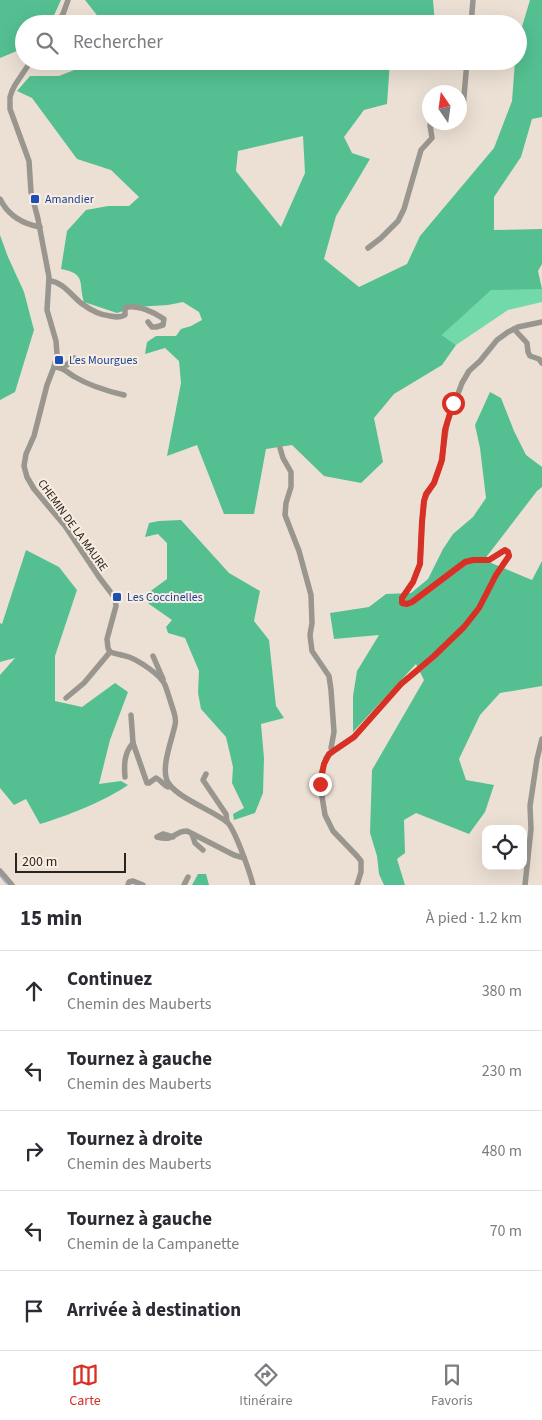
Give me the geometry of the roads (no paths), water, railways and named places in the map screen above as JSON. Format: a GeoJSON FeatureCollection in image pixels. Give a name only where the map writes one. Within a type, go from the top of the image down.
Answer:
{"type":"FeatureCollection","features":[{"type":"Feature","properties":{"kind":"street"},"geometry":{"type":"LineString","coordinates":[[62,15],[68,0]]}},
{"type":"Feature","properties":{"kind":"street"},"geometry":{"type":"LineString","coordinates":[[472,15],[474,0]]}},
{"type":"Feature","properties":{"kind":"street","name":"CHEMIN DE LA MAURE"},"geometry":{"type":"LineString","coordinates":[[25,70],[12,91],[10,109],[28,162],[32,192],[50,281],[47,310],[57,347],[55,365],[47,384],[34,436],[26,454],[24,466],[27,477],[34,489],[65,526],[115,598],[116,606],[107,639],[110,652]]}},
{"type":"Feature","properties":{"kind":"street"},"geometry":{"type":"LineString","coordinates":[[465,85],[466,70]]}},
{"type":"Feature","properties":{"kind":"street"},"geometry":{"type":"LineString","coordinates":[[368,248],[398,221],[404,209],[421,150],[432,138],[431,130]]}},
{"type":"Feature","properties":{"kind":"street"},"geometry":{"type":"LineString","coordinates":[[0,199],[7,211],[22,222],[40,227]]}},
{"type":"Feature","properties":{"kind":"street"},"geometry":{"type":"LineString","coordinates":[[50,281],[59,284],[81,303],[98,314],[122,317],[125,315],[125,309],[133,306],[164,318],[163,325],[156,327],[152,327],[148,322]]}},
{"type":"Feature","properties":{"kind":"street"},"geometry":{"type":"LineString","coordinates":[[356,885],[361,872],[360,862],[357,856],[333,832],[325,815],[320,778],[326,758],[333,750],[354,737],[401,684],[464,627],[479,608],[496,575],[509,556],[505,550],[489,560],[465,562],[412,602],[402,603],[402,598],[413,582],[420,564],[424,501],[426,494],[434,483],[442,460],[445,430],[458,390],[465,377],[497,340],[514,329],[541,323]]}},
{"type":"Feature","properties":{"kind":"street"},"geometry":{"type":"LineString","coordinates":[[514,329],[527,343],[529,355],[542,362]]}},
{"type":"Feature","properties":{"kind":"street"},"geometry":{"type":"LineString","coordinates":[[55,365],[67,365],[74,358]]}},
{"type":"Feature","properties":{"kind":"street"},"geometry":{"type":"LineString","coordinates":[[55,365],[63,368],[85,383],[124,395]]}},
{"type":"Feature","properties":{"kind":"street"},"geometry":{"type":"LineString","coordinates":[[280,448],[291,472],[291,486],[285,515],[299,550],[311,595],[312,623],[310,636],[312,651],[329,676],[334,732],[331,748],[333,750]]}},
{"type":"Feature","properties":{"kind":"street"},"geometry":{"type":"LineString","coordinates":[[66,698],[84,682],[110,652],[132,658],[144,665],[163,681]]}},
{"type":"Feature","properties":{"kind":"street"},"geometry":{"type":"LineString","coordinates":[[153,656],[176,721],[168,754],[167,780],[181,794],[228,822]]}},
{"type":"Feature","properties":{"kind":"street"},"geometry":{"type":"LineString","coordinates":[[130,715],[133,743],[147,783],[156,778],[166,786],[170,785]]}},
{"type":"Feature","properties":{"kind":"street"},"geometry":{"type":"LineString","coordinates":[[525,885],[531,829],[530,806],[537,759],[542,740]]}},
{"type":"Feature","properties":{"kind":"street"},"geometry":{"type":"LineString","coordinates":[[125,777],[124,760],[130,745],[133,743]]}},
{"type":"Feature","properties":{"kind":"street"},"geometry":{"type":"LineString","coordinates":[[206,774],[203,780],[226,814],[254,885]]}},
{"type":"Feature","properties":{"kind":"street"},"geometry":{"type":"LineString","coordinates":[[173,837],[184,830],[234,855],[244,858]]}},
{"type":"Feature","properties":{"kind":"street"},"geometry":{"type":"LineString","coordinates":[[192,834],[195,843],[203,850]]}},
{"type":"Feature","properties":{"kind":"street"},"geometry":{"type":"LineString","coordinates":[[0,871],[12,885]]}},
{"type":"Feature","properties":{"kind":"street"},"geometry":{"type":"LineString","coordinates":[[184,885],[188,877]]}},
{"type":"Feature","properties":{"kind":"street"},"geometry":{"type":"LineString","coordinates":[[128,885],[129,882],[133,881],[143,885]]}},
{"type":"Feature","properties":{"kind":"waterway"},"geometry":{"type":"LineString","coordinates":[[0,876],[7,885]]}},
{"type":"Feature","properties":{"kind":"place","name":"Amandier"},"geometry":{"type":"Point","coordinates":[35,199]}},
{"type":"Feature","properties":{"kind":"place","name":"Les Mourgues"},"geometry":{"type":"Point","coordinates":[59,360]}},
{"type":"Feature","properties":{"kind":"place","name":"Les Coccinelles"},"geometry":{"type":"Point","coordinates":[117,597]}}]}
